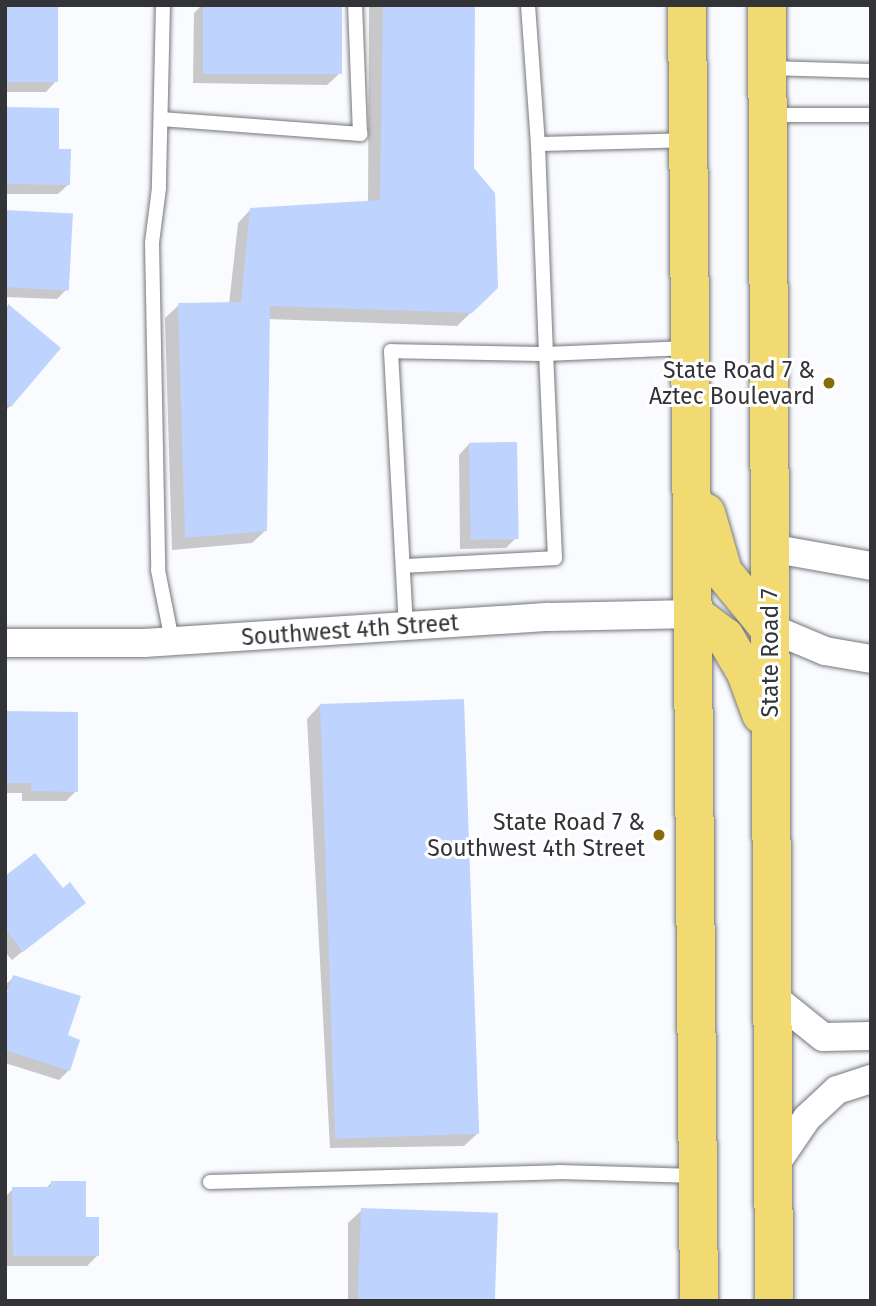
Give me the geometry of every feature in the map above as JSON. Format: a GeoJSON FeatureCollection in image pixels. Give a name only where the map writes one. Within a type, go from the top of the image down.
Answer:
{"type":"FeatureCollection","features":[{"type":"Feature","properties":{"kind":"main road"},"geometry":{"type":"LineString","coordinates":[[687,5],[699,1301]]}},
{"type":"Feature","properties":{"kind":"main road","name":"State Road 7"},"geometry":{"type":"LineString","coordinates":[[767,5],[770,548],[768,627],[774,1301]]}},
{"type":"Feature","properties":{"kind":"main road"},"geometry":{"type":"LineString","coordinates":[[692,467],[723,572],[768,627]]}},
{"type":"Feature","properties":{"kind":"main road"},"geometry":{"type":"LineString","coordinates":[[694,614],[725,637],[739,661],[771,743]]}},
{"type":"Feature","properties":{"kind":"street"},"geometry":{"type":"LineString","coordinates":[[770,548],[871,566]]}},
{"type":"Feature","properties":{"kind":"street","name":"Southwest 4th Street"},"geometry":{"type":"LineString","coordinates":[[5,643],[172,641],[406,626],[694,614]]}},
{"type":"Feature","properties":{"kind":"street"},"geometry":{"type":"LineString","coordinates":[[768,627],[825,652],[871,659]]}},
{"type":"Feature","properties":{"kind":"street"},"geometry":{"type":"LineString","coordinates":[[772,996],[823,1037],[871,1036]]}},
{"type":"Feature","properties":{"kind":"street"},"geometry":{"type":"LineString","coordinates":[[773,1168],[807,1118],[837,1090],[871,1079]]}},
{"type":"Feature","properties":{"kind":"lane"},"geometry":{"type":"LineString","coordinates":[[163,5],[159,188],[152,243],[158,556],[172,641]]}},
{"type":"Feature","properties":{"kind":"lane"},"geometry":{"type":"LineString","coordinates":[[160,119],[360,134],[355,5]]}},
{"type":"Feature","properties":{"kind":"lane"},"geometry":{"type":"LineString","coordinates":[[403,566],[555,558],[538,144],[528,5]]}},
{"type":"Feature","properties":{"kind":"lane"},"geometry":{"type":"LineString","coordinates":[[768,68],[871,71]]}},
{"type":"Feature","properties":{"kind":"lane"},"geometry":{"type":"LineString","coordinates":[[768,115],[871,115]]}},
{"type":"Feature","properties":{"kind":"lane"},"geometry":{"type":"LineString","coordinates":[[538,144],[689,140]]}},
{"type":"Feature","properties":{"kind":"lane"},"geometry":{"type":"LineString","coordinates":[[406,626],[391,351],[546,354],[692,347]]}},
{"type":"Feature","properties":{"kind":"lane"},"geometry":{"type":"LineString","coordinates":[[209,1182],[559,1172],[698,1176]]}},
{"type":"Feature","properties":{"kind":"building"},"geometry":{"type":"Polygon","coordinates":[[[5,5],[58,5],[58,82],[5,82],[5,5]]]}},
{"type":"Feature","properties":{"kind":"building"},"geometry":{"type":"Polygon","coordinates":[[[203,5],[342,5],[342,74],[203,74],[203,5]]]}},
{"type":"Feature","properties":{"kind":"building"},"geometry":{"type":"Polygon","coordinates":[[[383,5],[475,5],[474,168],[495,193],[498,288],[472,313],[270,306],[267,531],[185,538],[178,303],[241,302],[250,208],[380,200],[383,5]]]}},
{"type":"Feature","properties":{"kind":"building"},"geometry":{"type":"Polygon","coordinates":[[[5,107],[59,108],[59,149],[71,149],[70,185],[5,184],[5,107]]]}},
{"type":"Feature","properties":{"kind":"building"},"geometry":{"type":"Polygon","coordinates":[[[5,210],[73,214],[69,290],[5,287],[5,210]]]}},
{"type":"Feature","properties":{"kind":"building"},"geometry":{"type":"Polygon","coordinates":[[[8,304],[61,348],[11,407],[5,402],[8,304]]]}},
{"type":"Feature","properties":{"kind":"building"},"geometry":{"type":"Polygon","coordinates":[[[517,442],[519,539],[471,540],[469,443],[517,442]]]}},
{"type":"Feature","properties":{"kind":"building"},"geometry":{"type":"Polygon","coordinates":[[[464,699],[479,1134],[335,1139],[320,704],[464,699]]]}},
{"type":"Feature","properties":{"kind":"building"},"geometry":{"type":"Polygon","coordinates":[[[5,711],[78,712],[78,792],[31,791],[31,783],[5,783],[5,711]]]}},
{"type":"Feature","properties":{"kind":"building"},"geometry":{"type":"Polygon","coordinates":[[[35,853],[63,888],[70,882],[86,903],[23,952],[5,929],[5,876],[35,853]]]}},
{"type":"Feature","properties":{"kind":"building"},"geometry":{"type":"Polygon","coordinates":[[[13,975],[81,996],[68,1035],[80,1040],[70,1071],[5,1050],[5,999],[13,975]]]}},
{"type":"Feature","properties":{"kind":"building"},"geometry":{"type":"Polygon","coordinates":[[[51,1181],[86,1181],[86,1217],[99,1217],[99,1256],[13,1256],[12,1187],[51,1187],[51,1181]]]}},
{"type":"Feature","properties":{"kind":"building"},"geometry":{"type":"Polygon","coordinates":[[[361,1208],[498,1213],[495,1301],[358,1301],[361,1208]]]}},
{"type":"Feature","properties":{"kind":"place","name":"State Road 7 & Aztec Boulevard"},"geometry":{"type":"Point","coordinates":[829,383]}},
{"type":"Feature","properties":{"kind":"place","name":"State Road 7 & Southwest 4th Street"},"geometry":{"type":"Point","coordinates":[659,835]}}]}
